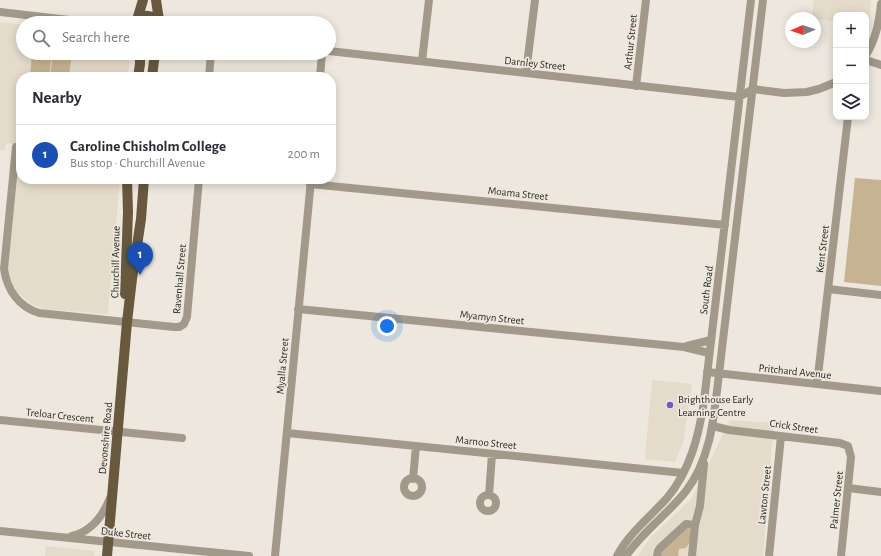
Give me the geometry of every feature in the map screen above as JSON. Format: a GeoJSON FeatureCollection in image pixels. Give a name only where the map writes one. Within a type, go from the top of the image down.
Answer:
{"type":"FeatureCollection","features":[{"type":"Feature","properties":{"kind":"main road"},"geometry":{"type":"LineString","coordinates":[[138,16],[143,0]]}},
{"type":"Feature","properties":{"kind":"main road"},"geometry":{"type":"LineString","coordinates":[[156,0],[159,16]]}},
{"type":"Feature","properties":{"kind":"main road"},"geometry":{"type":"LineString","coordinates":[[139,72],[140,60]]}},
{"type":"Feature","properties":{"kind":"main road"},"geometry":{"type":"LineString","coordinates":[[153,72],[154,60]]}},
{"type":"Feature","properties":{"kind":"main road","name":"Churchill Avenue"},"geometry":{"type":"LineString","coordinates":[[127,184],[128,212],[124,287],[127,322]]}},
{"type":"Feature","properties":{"kind":"main road","name":"Churchill Avenue"},"geometry":{"type":"LineString","coordinates":[[127,322],[144,184]]}},
{"type":"Feature","properties":{"kind":"main road","name":"Devonshire Road"},"geometry":{"type":"LineString","coordinates":[[107,556],[127,322]]}},
{"type":"Feature","properties":{"kind":"street"},"geometry":{"type":"LineString","coordinates":[[422,61],[429,0]]}},
{"type":"Feature","properties":{"kind":"street"},"geometry":{"type":"LineString","coordinates":[[526,73],[535,0]]}},
{"type":"Feature","properties":{"kind":"street","name":"Arthur Street"},"geometry":{"type":"LineString","coordinates":[[636,86],[646,0]]}},
{"type":"Feature","properties":{"kind":"street","name":"South Road"},"geometry":{"type":"LineString","coordinates":[[617,556],[629,538],[675,487],[690,459],[699,428],[704,401],[751,0]]}},
{"type":"Feature","properties":{"kind":"street","name":"South Road"},"geometry":{"type":"LineString","coordinates":[[626,556],[634,544],[687,490],[704,459],[713,426],[763,0]]}},
{"type":"Feature","properties":{"kind":"street"},"geometry":{"type":"LineString","coordinates":[[869,49],[878,28],[881,4]]}},
{"type":"Feature","properties":{"kind":"street"},"geometry":{"type":"LineString","coordinates":[[0,12],[35,16]]}},
{"type":"Feature","properties":{"kind":"street","name":"Darnley Street"},"geometry":{"type":"LineString","coordinates":[[336,52],[740,97]]}},
{"type":"Feature","properties":{"kind":"street"},"geometry":{"type":"LineString","coordinates":[[209,72],[210,60]]}},
{"type":"Feature","properties":{"kind":"street"},"geometry":{"type":"LineString","coordinates":[[320,72],[321,60]]}},
{"type":"Feature","properties":{"kind":"street"},"geometry":{"type":"LineString","coordinates":[[869,61],[881,65]]}},
{"type":"Feature","properties":{"kind":"street"},"geometry":{"type":"LineString","coordinates":[[740,97],[753,90],[798,93],[819,90],[833,83]]}},
{"type":"Feature","properties":{"kind":"street","name":"Kent Street"},"geometry":{"type":"LineString","coordinates":[[817,384],[848,120]]}},
{"type":"Feature","properties":{"kind":"street","name":"Ravenhall Street"},"geometry":{"type":"LineString","coordinates":[[16,147],[4,259],[5,278],[14,297],[26,307],[39,313],[178,327],[184,324],[186,321],[199,184]]}},
{"type":"Feature","properties":{"kind":"street","name":"Myalla Street"},"geometry":{"type":"LineString","coordinates":[[275,556],[310,184]]}},
{"type":"Feature","properties":{"kind":"street","name":"Moama Street"},"geometry":{"type":"LineString","coordinates":[[336,184],[724,225]]}},
{"type":"Feature","properties":{"kind":"street"},"geometry":{"type":"LineString","coordinates":[[828,289],[881,295]]}},
{"type":"Feature","properties":{"kind":"street","name":"Myamyn Street"},"geometry":{"type":"LineString","coordinates":[[298,309],[684,347],[709,354]]}},
{"type":"Feature","properties":{"kind":"street","name":"Myamyn Street"},"geometry":{"type":"LineString","coordinates":[[684,347],[711,340]]}},
{"type":"Feature","properties":{"kind":"street","name":"Pritchard Avenue"},"geometry":{"type":"LineString","coordinates":[[707,372],[881,391]]}},
{"type":"Feature","properties":{"kind":"street","name":"Treloar Crescent"},"geometry":{"type":"LineString","coordinates":[[0,420],[182,438]]}},
{"type":"Feature","properties":{"kind":"street","name":"Crick Street"},"geometry":{"type":"LineString","coordinates":[[713,426],[730,430],[840,442],[848,446]]}},
{"type":"Feature","properties":{"kind":"street","name":"Marnoo Street"},"geometry":{"type":"LineString","coordinates":[[287,433],[683,473]]}},
{"type":"Feature","properties":{"kind":"street","name":"Lawton Street"},"geometry":{"type":"LineString","coordinates":[[769,556],[781,436]]}},
{"type":"Feature","properties":{"kind":"street"},"geometry":{"type":"LineString","coordinates":[[413,479],[416,446]]}},
{"type":"Feature","properties":{"kind":"street","name":"Palmer Street"},"geometry":{"type":"LineString","coordinates":[[841,556],[851,457],[848,446]]}},
{"type":"Feature","properties":{"kind":"street"},"geometry":{"type":"LineString","coordinates":[[489,495],[492,454]]}},
{"type":"Feature","properties":{"kind":"street","name":"South Road"},"geometry":{"type":"LineString","coordinates":[[692,556],[695,525],[700,506],[704,459]]}},
{"type":"Feature","properties":{"kind":"street"},"geometry":{"type":"LineString","coordinates":[[848,488],[881,492]]}},
{"type":"Feature","properties":{"kind":"street"},"geometry":{"type":"LineString","coordinates":[[68,537],[78,535],[90,528],[106,508],[112,492]]}},
{"type":"Feature","properties":{"kind":"street"},"geometry":{"type":"LineString","coordinates":[[657,556],[660,548],[686,524],[695,525]]}},
{"type":"Feature","properties":{"kind":"street","name":"Duke Street"},"geometry":{"type":"LineString","coordinates":[[0,531],[249,556]]}},
{"type":"Feature","properties":{"kind":"shaded area"},"geometry":{"type":"Polygon","coordinates":[[[814,0],[871,0],[869,25],[869,12],[833,12],[833,22],[821,20],[821,12],[813,12],[814,0]]]}},
{"type":"Feature","properties":{"kind":"shaded area"},"geometry":{"type":"Polygon","coordinates":[[[0,22],[16,24],[16,60],[129,60],[128,72],[16,72],[16,144],[6,143],[5,150],[0,150],[0,22]]]}},
{"type":"Feature","properties":{"kind":"shaded area"},"geometry":{"type":"Polygon","coordinates":[[[31,60],[51,60],[50,72],[30,72],[31,60]]]}},
{"type":"Feature","properties":{"kind":"shaded area"},"geometry":{"type":"Polygon","coordinates":[[[52,60],[71,60],[70,72],[51,72],[52,60]]]}},
{"type":"Feature","properties":{"kind":"shaded area"},"geometry":{"type":"Polygon","coordinates":[[[855,178],[881,180],[881,286],[844,282],[855,178]]]}},
{"type":"Feature","properties":{"kind":"shaded area"},"geometry":{"type":"Polygon","coordinates":[[[17,184],[120,184],[108,314],[44,309],[32,305],[17,292],[10,280],[8,270],[17,184]]]}},
{"type":"Feature","properties":{"kind":"shaded area","name":"Brighthouse Early Learning Centre"},"geometry":{"type":"Polygon","coordinates":[[[652,380],[692,384],[684,440],[675,462],[645,459],[652,380]]]}},
{"type":"Feature","properties":{"kind":"shaded area"},"geometry":{"type":"Polygon","coordinates":[[[730,420],[774,423],[763,556],[638,556],[650,538],[692,498],[730,420]]]}},
{"type":"Feature","properties":{"kind":"shaded area"},"geometry":{"type":"Polygon","coordinates":[[[686,528],[691,529],[690,542],[686,548],[679,549],[678,556],[660,556],[662,551],[686,528]]]}},
{"type":"Feature","properties":{"kind":"shaded area"},"geometry":{"type":"Polygon","coordinates":[[[46,546],[95,551],[94,556],[45,556],[46,546]]]}},
{"type":"Feature","properties":{"kind":"place","name":"Caroline Chisholm College"},"geometry":{"type":"Point","coordinates":[140,275]}},
{"type":"Feature","properties":{"kind":"place","name":"Brighthouse Early Learning Centre"},"geometry":{"type":"Point","coordinates":[670,405]}}]}
